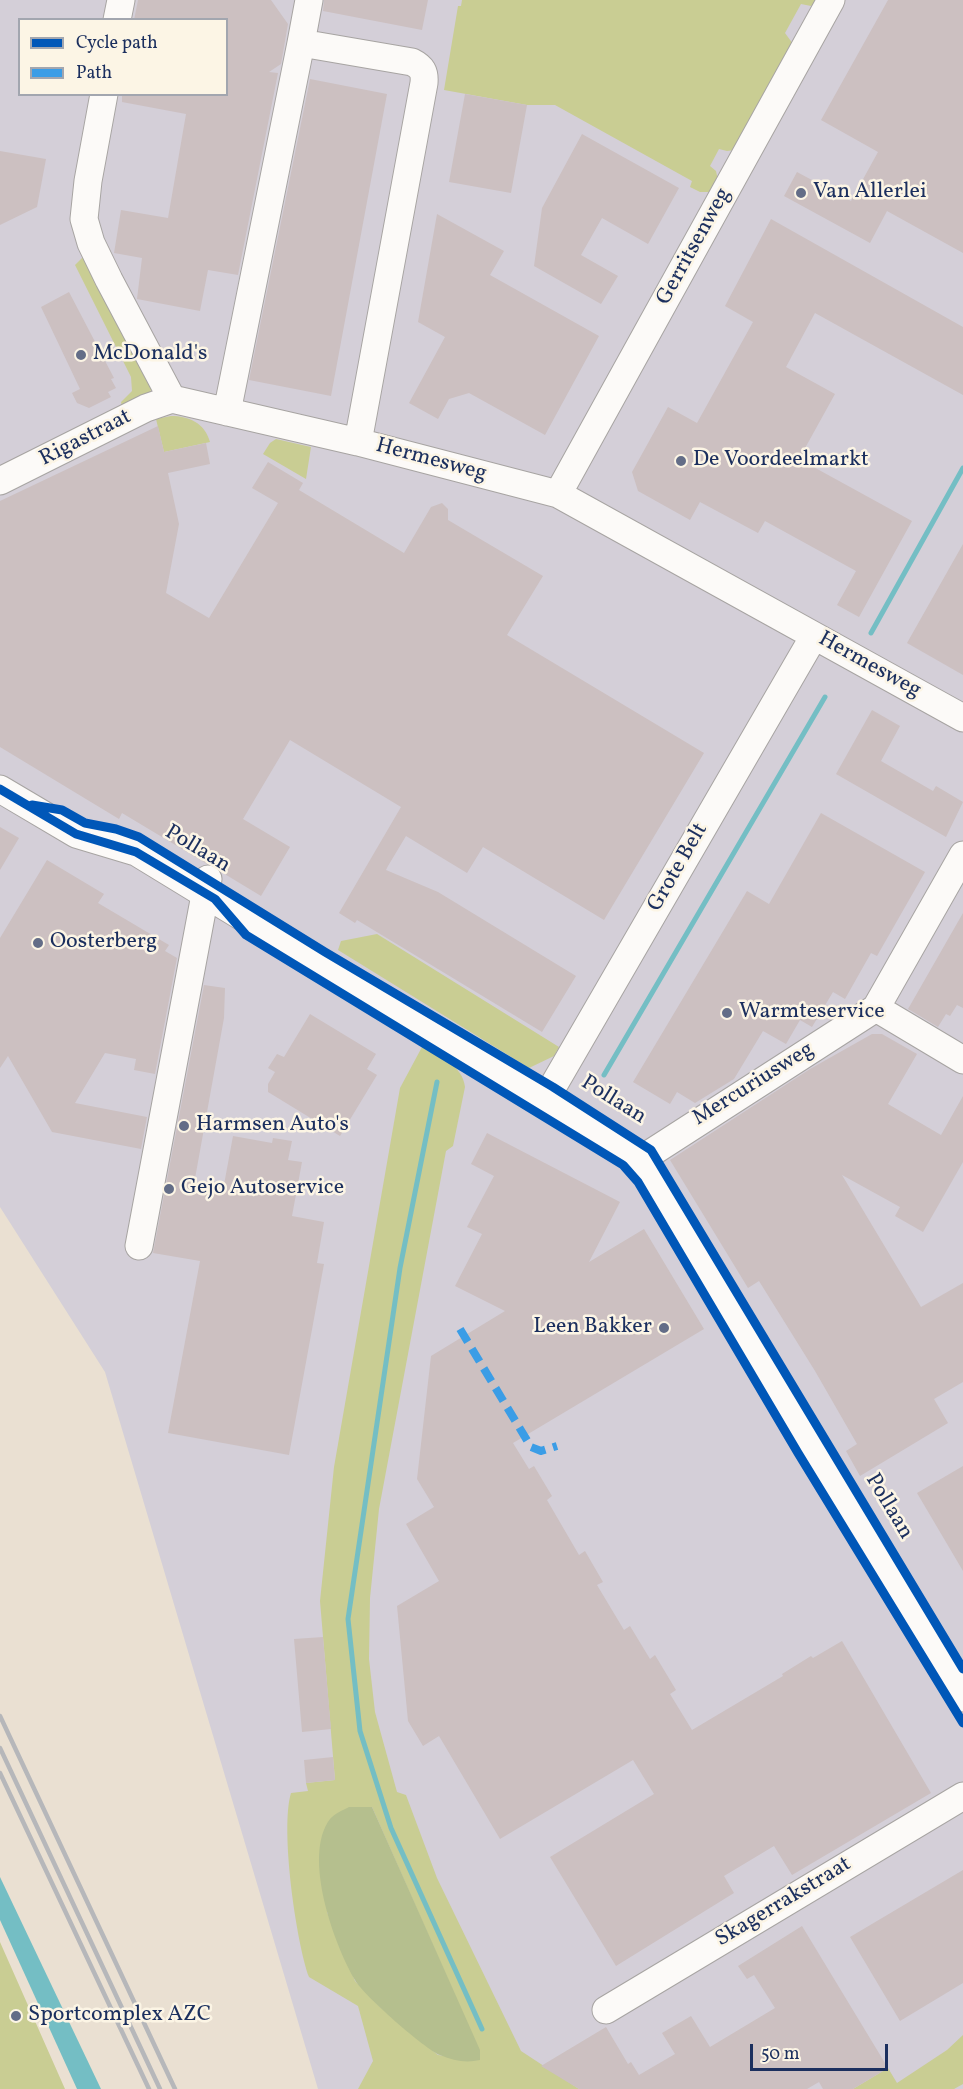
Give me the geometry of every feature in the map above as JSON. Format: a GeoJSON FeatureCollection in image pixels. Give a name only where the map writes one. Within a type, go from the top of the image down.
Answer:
{"type":"FeatureCollection","features":[{"type":"Feature","properties":{"kind":"street"},"geometry":{"type":"LineString","coordinates":[[117,18],[121,0]]}},
{"type":"Feature","properties":{"kind":"street"},"geometry":{"type":"LineString","coordinates":[[227,412],[309,0]]}},
{"type":"Feature","properties":{"kind":"street","name":"Gerritsenweg"},"geometry":{"type":"LineString","coordinates":[[558,494],[831,0]]}},
{"type":"Feature","properties":{"kind":"street"},"geometry":{"type":"LineString","coordinates":[[301,43],[412,62],[421,67],[424,74],[358,442]]}},
{"type":"Feature","properties":{"kind":"street"},"geometry":{"type":"LineString","coordinates":[[104,96],[85,199],[84,219],[91,243],[172,399]]}},
{"type":"Feature","properties":{"kind":"street","name":"Hermesweg"},"geometry":{"type":"LineString","coordinates":[[172,399],[358,442],[558,494],[963,718]]}},
{"type":"Feature","properties":{"kind":"street","name":"Rigastraat"},"geometry":{"type":"LineString","coordinates":[[0,481],[146,408],[172,399]]}},
{"type":"Feature","properties":{"kind":"street","name":"Grote Belt"},"geometry":{"type":"LineString","coordinates":[[545,1100],[814,636]]}},
{"type":"Feature","properties":{"kind":"street","name":"Pollaan"},"geometry":{"type":"LineString","coordinates":[[0,789],[76,834],[136,852],[206,886],[640,1160],[963,1698]]}},
{"type":"Feature","properties":{"kind":"street"},"geometry":{"type":"LineString","coordinates":[[963,855],[876,1008],[963,1060]]}},
{"type":"Feature","properties":{"kind":"street","name":"Pollaan"},"geometry":{"type":"LineString","coordinates":[[139,1246],[206,886]]}},
{"type":"Feature","properties":{"kind":"street","name":"Mercuriusweg"},"geometry":{"type":"LineString","coordinates":[[640,1160],[876,1008]]}},
{"type":"Feature","properties":{"kind":"street","name":"Skagerrakstraat"},"geometry":{"type":"LineString","coordinates":[[606,2010],[963,1796]]}},
{"type":"Feature","properties":{"kind":"shaded area"},"geometry":{"type":"Polygon","coordinates":[[[0,0],[963,0],[963,2089],[318,2089],[105,1372],[0,1207],[0,0]]]}},
{"type":"Feature","properties":{"kind":"green space"},"geometry":{"type":"Polygon","coordinates":[[[462,0],[820,0],[811,6],[801,4],[785,33],[793,44],[735,150],[719,149],[710,166],[716,171],[718,180],[710,192],[700,192],[690,187],[692,181],[555,105],[527,105],[444,90],[458,6],[461,6],[462,0]]]}},
{"type":"Feature","properties":{"kind":"green space"},"geometry":{"type":"Polygon","coordinates":[[[83,257],[152,385],[150,394],[122,407],[121,402],[132,391],[131,377],[75,265],[83,257]]]}},
{"type":"Feature","properties":{"kind":"green space"},"geometry":{"type":"Polygon","coordinates":[[[171,416],[184,417],[200,425],[208,435],[210,442],[164,452],[156,419],[171,416]]]}},
{"type":"Feature","properties":{"kind":"green space"},"geometry":{"type":"Polygon","coordinates":[[[276,439],[311,447],[306,479],[263,454],[270,443],[276,439]]]}},
{"type":"Feature","properties":{"kind":"green space"},"geometry":{"type":"Polygon","coordinates":[[[377,934],[559,1047],[554,1056],[529,1068],[338,950],[341,941],[377,934]]]}},
{"type":"Feature","properties":{"kind":"green space"},"geometry":{"type":"Polygon","coordinates":[[[422,1047],[455,1067],[465,1087],[453,1146],[446,1151],[379,1509],[370,1598],[369,1659],[375,1712],[397,1792],[406,1795],[437,1878],[521,2051],[579,2089],[358,2089],[373,2061],[358,2006],[309,1977],[299,1938],[288,1858],[288,1810],[291,1793],[308,1791],[306,1783],[335,1780],[320,1601],[334,1467],[400,1088],[422,1047]],[[372,1807],[327,1912],[355,1981],[380,2007],[438,2055],[480,2060],[479,2050],[372,1807]]]}},
{"type":"Feature","properties":{"kind":"green space"},"geometry":{"type":"Polygon","coordinates":[[[349,1807],[372,1807],[480,2050],[480,2060],[455,2060],[433,2051],[381,2009],[355,1980],[330,1923],[320,1877],[319,1855],[322,1835],[330,1819],[349,1807]]]}},
{"type":"Feature","properties":{"kind":"green space","name":"Sportcomplex AZC"},"geometry":{"type":"Polygon","coordinates":[[[0,1942],[65,2089],[0,2089],[0,1942]]]}},
{"type":"Feature","properties":{"kind":"green space"},"geometry":{"type":"Polygon","coordinates":[[[963,2035],[963,2084],[954,2089],[853,2089],[888,2068],[897,2083],[947,2050],[963,2035]]]}},
{"type":"Feature","properties":{"kind":"water"},"geometry":{"type":"Polygon","coordinates":[[[0,1877],[101,2089],[77,2089],[0,1920],[0,1877]]]}},
{"type":"Feature","properties":{"kind":"building"},"geometry":{"type":"Polygon","coordinates":[[[138,0],[271,0],[288,24],[281,64],[269,72],[278,73],[238,275],[208,270],[200,311],[137,299],[142,258],[114,253],[121,210],[168,218],[186,114],[122,102],[122,96],[228,96],[228,18],[134,18],[138,0]]]}},
{"type":"Feature","properties":{"kind":"building"},"geometry":{"type":"Polygon","coordinates":[[[324,0],[428,0],[422,30],[323,11],[324,0]]]}},
{"type":"Feature","properties":{"kind":"building"},"geometry":{"type":"Polygon","coordinates":[[[888,0],[963,0],[963,253],[887,211],[870,243],[784,196],[797,172],[851,201],[878,152],[821,120],[888,0]]]}},
{"type":"Feature","properties":{"kind":"building"},"geometry":{"type":"Polygon","coordinates":[[[310,79],[387,94],[331,396],[249,380],[310,79]]]}},
{"type":"Feature","properties":{"kind":"building"},"geometry":{"type":"Polygon","coordinates":[[[465,94],[527,105],[511,193],[449,182],[465,94]]]}},
{"type":"Feature","properties":{"kind":"building"},"geometry":{"type":"Polygon","coordinates":[[[582,134],[679,188],[648,244],[602,218],[581,255],[618,276],[601,304],[534,266],[542,208],[582,134]]]}},
{"type":"Feature","properties":{"kind":"building"},"geometry":{"type":"Polygon","coordinates":[[[0,151],[46,159],[37,207],[0,225],[0,151]]]}},
{"type":"Feature","properties":{"kind":"building"},"geometry":{"type":"Polygon","coordinates":[[[437,214],[504,251],[490,275],[599,336],[545,435],[469,393],[449,399],[438,419],[409,403],[445,337],[418,322],[437,214]]]}},
{"type":"Feature","properties":{"kind":"building"},"geometry":{"type":"Polygon","coordinates":[[[771,219],[963,327],[963,395],[815,313],[786,367],[835,394],[799,459],[912,521],[859,617],[837,605],[856,571],[765,521],[758,533],[700,502],[690,520],[638,491],[632,472],[668,407],[697,423],[753,322],[725,306],[771,219]]]}},
{"type":"Feature","properties":{"kind":"building"},"geometry":{"type":"Polygon","coordinates":[[[69,292],[114,378],[111,379],[116,388],[108,392],[111,397],[89,408],[77,403],[72,393],[80,389],[41,307],[69,292]]]}},
{"type":"Feature","properties":{"kind":"building"},"geometry":{"type":"Polygon","coordinates":[[[158,426],[164,452],[206,443],[210,464],[168,473],[179,524],[166,593],[209,618],[278,503],[252,488],[268,462],[303,483],[299,490],[404,553],[431,507],[442,503],[448,509],[448,520],[543,576],[507,635],[704,753],[604,920],[483,847],[467,873],[406,836],[388,866],[386,870],[438,892],[576,976],[542,1032],[357,920],[355,923],[339,913],[401,807],[290,740],[243,819],[290,847],[261,896],[223,873],[218,867],[207,864],[122,813],[119,819],[0,747],[0,501],[158,426]]]}},
{"type":"Feature","properties":{"kind":"building"},"geometry":{"type":"Polygon","coordinates":[[[963,544],[963,675],[907,643],[963,544]]]}},
{"type":"Feature","properties":{"kind":"building"},"geometry":{"type":"Polygon","coordinates":[[[872,710],[900,726],[881,761],[933,791],[936,786],[963,802],[946,837],[836,774],[872,710]]]}},
{"type":"Feature","properties":{"kind":"building"},"geometry":{"type":"Polygon","coordinates":[[[821,813],[925,872],[877,956],[871,953],[845,999],[833,992],[812,1027],[800,1020],[786,1044],[763,1031],[734,1079],[695,1103],[677,1092],[670,1104],[633,1082],[747,891],[769,904],[821,813]]]}},
{"type":"Feature","properties":{"kind":"building"},"geometry":{"type":"Polygon","coordinates":[[[0,827],[19,838],[0,870],[0,827]]]}},
{"type":"Feature","properties":{"kind":"building"},"geometry":{"type":"Polygon","coordinates":[[[47,860],[104,894],[98,903],[169,945],[165,951],[177,958],[155,1074],[134,1070],[136,1059],[105,1053],[75,1103],[147,1117],[141,1149],[52,1132],[8,1056],[0,1068],[0,938],[47,860]]]}},
{"type":"Feature","properties":{"kind":"building"},"geometry":{"type":"Polygon","coordinates":[[[963,913],[963,1008],[957,1005],[950,1016],[946,1014],[938,1027],[908,1009],[963,913]]]}},
{"type":"Feature","properties":{"kind":"building"},"geometry":{"type":"Polygon","coordinates":[[[204,985],[225,988],[224,1018],[194,1184],[223,1190],[233,1136],[272,1143],[273,1138],[292,1141],[288,1160],[302,1162],[292,1216],[324,1222],[317,1263],[324,1264],[289,1455],[168,1433],[200,1261],[153,1253],[204,985]]]}},
{"type":"Feature","properties":{"kind":"building"},"geometry":{"type":"Polygon","coordinates":[[[310,1014],[376,1054],[367,1069],[377,1075],[340,1136],[268,1092],[268,1084],[275,1072],[268,1068],[277,1054],[284,1057],[310,1014]]]}},
{"type":"Feature","properties":{"kind":"building"},"geometry":{"type":"Polygon","coordinates":[[[872,1034],[882,1034],[917,1054],[888,1104],[941,1135],[963,1096],[963,1162],[923,1232],[895,1216],[900,1207],[842,1175],[921,1307],[963,1283],[963,1382],[934,1399],[948,1423],[860,1476],[846,1451],[857,1444],[815,1371],[759,1281],[748,1288],[670,1160],[810,1069],[872,1034]]]}},
{"type":"Feature","properties":{"kind":"building"},"geometry":{"type":"Polygon","coordinates":[[[487,1133],[620,1202],[589,1262],[644,1229],[704,1329],[513,1443],[529,1469],[534,1466],[552,1496],[547,1500],[579,1555],[585,1551],[603,1582],[597,1585],[624,1630],[630,1626],[650,1659],[655,1655],[676,1690],[670,1694],[692,1730],[783,1676],[782,1674],[811,1656],[813,1658],[842,1641],[931,1793],[792,1875],[774,1846],[724,1876],[734,1893],[616,1966],[550,1857],[654,1794],[633,1760],[500,1839],[439,1736],[423,1746],[408,1721],[397,1606],[439,1581],[406,1524],[434,1507],[417,1479],[431,1356],[505,1311],[455,1286],[482,1234],[467,1227],[494,1176],[471,1164],[487,1133]]]}},
{"type":"Feature","properties":{"kind":"building"},"geometry":{"type":"Polygon","coordinates":[[[963,1466],[963,1571],[917,1493],[963,1466]]]}},
{"type":"Feature","properties":{"kind":"building"},"geometry":{"type":"Polygon","coordinates":[[[323,1637],[331,1729],[302,1732],[294,1639],[323,1637]]]}},
{"type":"Feature","properties":{"kind":"building"},"geometry":{"type":"Polygon","coordinates":[[[333,1757],[335,1780],[306,1783],[304,1760],[333,1757]]]}},
{"type":"Feature","properties":{"kind":"building"},"geometry":{"type":"Polygon","coordinates":[[[963,1870],[963,1983],[900,2021],[850,1937],[963,1870]]]}},
{"type":"Feature","properties":{"kind":"building"},"geometry":{"type":"Polygon","coordinates":[[[802,1926],[888,2068],[853,2089],[823,2089],[819,2082],[807,2089],[579,2089],[541,2066],[606,2027],[628,2064],[631,2062],[639,2075],[675,2054],[662,2033],[691,2016],[710,2047],[775,2008],[754,1975],[747,1979],[738,1966],[802,1926]]]}},
{"type":"Feature","properties":{"kind":"waterway"},"geometry":{"type":"LineString","coordinates":[[871,633],[963,468]]}},
{"type":"Feature","properties":{"kind":"waterway"},"geometry":{"type":"LineString","coordinates":[[604,1075],[825,697]]}},
{"type":"Feature","properties":{"kind":"waterway"},"geometry":{"type":"LineString","coordinates":[[437,1082],[400,1268],[348,1619],[360,1731],[391,1828],[482,2029]]}},
{"type":"Feature","properties":{"kind":"railway"},"geometry":{"type":"LineString","coordinates":[[0,1716],[175,2089]]}},
{"type":"Feature","properties":{"kind":"railway"},"geometry":{"type":"LineString","coordinates":[[0,1748],[160,2089]]}},
{"type":"Feature","properties":{"kind":"railway"},"geometry":{"type":"LineString","coordinates":[[0,1773],[149,2089]]}},
{"type":"Feature","properties":{"kind":"marked path"},"geometry":{"type":"LineString","coordinates":[[460,1329],[531,1447],[541,1451],[557,1446]]}},
{"type":"Feature","properties":{"kind":"cycle path"},"geometry":{"type":"LineString","coordinates":[[0,789],[76,834],[136,852],[215,899],[246,935],[623,1165],[638,1182],[798,1453],[963,1723]]}},
{"type":"Feature","properties":{"kind":"cycle path"},"geometry":{"type":"LineString","coordinates":[[32,805],[62,810],[85,823],[116,829],[139,837],[325,952],[553,1087],[651,1150],[963,1669]]}},
{"type":"Feature","properties":{"kind":"place","name":"Van Allerlei"},"geometry":{"type":"Point","coordinates":[801,193]}},
{"type":"Feature","properties":{"kind":"place","name":"McDonald's"},"geometry":{"type":"Point","coordinates":[81,355]}},
{"type":"Feature","properties":{"kind":"place","name":"De Voordeelmarkt"},"geometry":{"type":"Point","coordinates":[681,461]}},
{"type":"Feature","properties":{"kind":"place","name":"Oosterberg"},"geometry":{"type":"Point","coordinates":[38,943]}},
{"type":"Feature","properties":{"kind":"place","name":"Warmteservice"},"geometry":{"type":"Point","coordinates":[727,1013]}},
{"type":"Feature","properties":{"kind":"place","name":"Harmsen Auto's"},"geometry":{"type":"Point","coordinates":[184,1126]}},
{"type":"Feature","properties":{"kind":"place","name":"Gejo Autoservice"},"geometry":{"type":"Point","coordinates":[169,1189]}},
{"type":"Feature","properties":{"kind":"place","name":"Leen Bakker"},"geometry":{"type":"Point","coordinates":[664,1328]}},
{"type":"Feature","properties":{"kind":"place","name":"Sportcomplex AZC"},"geometry":{"type":"Point","coordinates":[16,2016]}}]}
